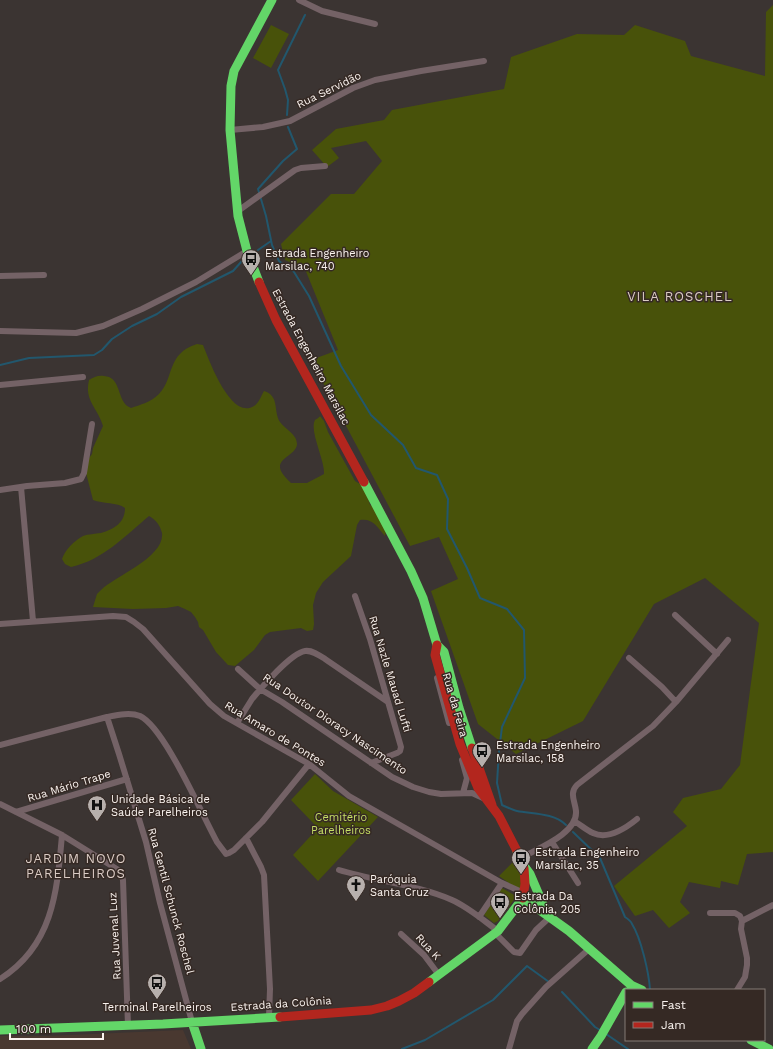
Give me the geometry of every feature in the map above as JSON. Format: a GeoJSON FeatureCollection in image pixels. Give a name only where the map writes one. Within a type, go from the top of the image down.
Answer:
{"type":"FeatureCollection","features":[{"type":"Feature","properties":{"kind":"main road","name":"Estrada Engenheiro Marsilac"},"geometry":{"type":"LineString","coordinates":[[272,0],[234,72],[230,86],[230,130],[238,211],[247,251],[276,320],[350,455],[411,571],[423,598],[436,642],[435,655],[469,774],[475,791],[492,805]]}},
{"type":"Feature","properties":{"kind":"main road","name":"Estrada Engenheiro Marsilac"},"geometry":{"type":"LineString","coordinates":[[436,642],[444,652],[464,725],[492,805],[533,881],[548,914]]}},
{"type":"Feature","properties":{"kind":"main road"},"geometry":{"type":"LineString","coordinates":[[469,774],[476,771],[483,778],[482,786],[475,791]]}},
{"type":"Feature","properties":{"kind":"main road","name":"Estrada Engenheiro Marsilac"},"geometry":{"type":"LineString","coordinates":[[522,862],[525,884],[524,895]]}},
{"type":"Feature","properties":{"kind":"main road"},"geometry":{"type":"LineString","coordinates":[[524,895],[589,949],[628,989]]}},
{"type":"Feature","properties":{"kind":"main road","name":"Estrada da Colônia"},"geometry":{"type":"LineString","coordinates":[[0,1030],[128,1022],[192,1022],[371,1010],[387,1006],[414,993],[496,932],[524,895]]}},
{"type":"Feature","properties":{"kind":"main road"},"geometry":{"type":"LineString","coordinates":[[592,1049],[625,994]]}},
{"type":"Feature","properties":{"kind":"main road"},"geometry":{"type":"LineString","coordinates":[[192,1022],[201,1049]]}},
{"type":"Feature","properties":{"kind":"main road"},"geometry":{"type":"LineString","coordinates":[[753,1041],[769,1049]]}},
{"type":"Feature","properties":{"kind":"street"},"geometry":{"type":"LineString","coordinates":[[299,0],[322,11],[375,24]]}},
{"type":"Feature","properties":{"kind":"street","name":"Rua Servidão"},"geometry":{"type":"LineString","coordinates":[[230,130],[263,127],[290,120],[353,88],[375,80],[484,61]]}},
{"type":"Feature","properties":{"kind":"street"},"geometry":{"type":"LineString","coordinates":[[238,211],[295,170],[300,168],[325,166]]}},
{"type":"Feature","properties":{"kind":"street"},"geometry":{"type":"LineString","coordinates":[[0,331],[76,333],[103,326],[142,310],[196,282],[247,251]]}},
{"type":"Feature","properties":{"kind":"street"},"geometry":{"type":"LineString","coordinates":[[0,276],[44,275]]}},
{"type":"Feature","properties":{"kind":"street"},"geometry":{"type":"LineString","coordinates":[[0,385],[83,377]]}},
{"type":"Feature","properties":{"kind":"street"},"geometry":{"type":"LineString","coordinates":[[0,490],[65,483],[81,479],[84,473],[92,424]]}},
{"type":"Feature","properties":{"kind":"street"},"geometry":{"type":"LineString","coordinates":[[21,487],[33,621]]}},
{"type":"Feature","properties":{"kind":"street","name":"Rua Nazle Mauad Lufti"},"geometry":{"type":"LineString","coordinates":[[355,596],[370,640],[400,742],[400,751],[392,756],[370,763]]}},
{"type":"Feature","properties":{"kind":"street"},"geometry":{"type":"LineString","coordinates":[[675,615],[717,654]]}},
{"type":"Feature","properties":{"kind":"street","name":"Rua Amaro de Pontes"},"geometry":{"type":"LineString","coordinates":[[0,624],[113,616],[126,618],[134,622],[155,641],[210,704],[224,716],[309,764],[349,796],[524,895]]}},
{"type":"Feature","properties":{"kind":"street"},"geometry":{"type":"LineString","coordinates":[[522,862],[552,842],[568,829],[574,821],[576,813],[572,794],[577,785],[645,733],[676,702],[728,640]]}},
{"type":"Feature","properties":{"kind":"street"},"geometry":{"type":"LineString","coordinates":[[237,723],[260,689],[291,659],[298,654],[310,652],[325,659],[388,702]]}},
{"type":"Feature","properties":{"kind":"street"},"geometry":{"type":"LineString","coordinates":[[630,658],[676,702]]}},
{"type":"Feature","properties":{"kind":"street","name":"Rua Doutor Dioracy Nascimento"},"geometry":{"type":"LineString","coordinates":[[238,668],[260,689],[282,702],[392,777],[413,787],[429,792],[441,794],[475,791]]}},
{"type":"Feature","properties":{"kind":"street"},"geometry":{"type":"LineString","coordinates":[[0,745],[107,717],[122,714],[138,715],[154,727],[175,760],[217,842],[226,854],[230,854],[262,822],[309,764]]}},
{"type":"Feature","properties":{"kind":"street","name":"Rua Gentil Schunck Roschel"},"geometry":{"type":"LineString","coordinates":[[107,717],[147,847],[192,1022]]}},
{"type":"Feature","properties":{"kind":"street"},"geometry":{"type":"LineString","coordinates":[[463,793],[469,774]]}},
{"type":"Feature","properties":{"kind":"street","name":"Rua Mário Trape"},"geometry":{"type":"LineString","coordinates":[[16,812],[127,779]]}},
{"type":"Feature","properties":{"kind":"street","name":"Rua Juvenal Luz"},"geometry":{"type":"LineString","coordinates":[[0,804],[62,836],[120,871],[122,875],[128,1022]]}},
{"type":"Feature","properties":{"kind":"street"},"geometry":{"type":"LineString","coordinates":[[574,821],[593,833],[603,835],[617,832],[637,819]]}},
{"type":"Feature","properties":{"kind":"street"},"geometry":{"type":"LineString","coordinates":[[0,979],[18,965],[30,953],[39,940],[57,885],[62,836]]}},
{"type":"Feature","properties":{"kind":"street"},"geometry":{"type":"LineString","coordinates":[[246,838],[262,867],[264,875],[270,989],[269,1017]]}},
{"type":"Feature","properties":{"kind":"street"},"geometry":{"type":"LineString","coordinates":[[552,842],[578,884]]}},
{"type":"Feature","properties":{"kind":"street"},"geometry":{"type":"LineString","coordinates":[[339,870],[454,900],[479,917],[496,932],[514,952],[520,953],[548,914]]}},
{"type":"Feature","properties":{"kind":"street"},"geometry":{"type":"LineString","coordinates":[[479,917],[502,883]]}},
{"type":"Feature","properties":{"kind":"street"},"geometry":{"type":"LineString","coordinates":[[742,921],[773,905]]}},
{"type":"Feature","properties":{"kind":"street"},"geometry":{"type":"LineString","coordinates":[[710,913],[735,913],[740,916],[742,921],[741,929],[747,965],[745,977],[738,989]]}},
{"type":"Feature","properties":{"kind":"street","name":"Rua K"},"geometry":{"type":"LineString","coordinates":[[401,934],[424,955],[439,975]]}},
{"type":"Feature","properties":{"kind":"street"},"geometry":{"type":"LineString","coordinates":[[509,1049],[517,1021],[522,1014],[546,987],[589,949]]}},
{"type":"Feature","properties":{"kind":"shaded area"},"geometry":{"type":"Polygon","coordinates":[[[183,1030],[191,1049],[0,1049],[0,1036],[47,1036],[183,1030]]]}},
{"type":"Feature","properties":{"kind":"green space"},"geometry":{"type":"Polygon","coordinates":[[[773,5],[773,852],[747,854],[738,885],[721,881],[720,888],[689,882],[680,902],[690,913],[669,928],[653,910],[635,916],[614,886],[687,826],[673,812],[683,798],[721,789],[740,765],[759,623],[705,578],[654,604],[583,721],[516,754],[478,724],[431,591],[458,579],[439,537],[410,546],[311,360],[338,350],[305,269],[285,260],[281,244],[331,194],[354,194],[382,161],[366,141],[331,148],[339,158],[327,167],[312,150],[336,129],[384,120],[392,110],[504,89],[511,57],[577,34],[624,35],[635,25],[685,41],[691,56],[765,76],[766,12],[773,5]]]}},
{"type":"Feature","properties":{"kind":"green space"},"geometry":{"type":"Polygon","coordinates":[[[271,25],[289,34],[271,68],[253,58],[271,25]]]}},
{"type":"Feature","properties":{"kind":"green space"},"geometry":{"type":"Polygon","coordinates":[[[197,344],[203,345],[222,387],[237,405],[245,408],[256,405],[264,391],[272,396],[280,422],[293,434],[297,444],[294,451],[283,460],[280,467],[282,473],[291,483],[307,483],[324,474],[324,468],[314,431],[315,420],[320,416],[355,481],[361,485],[365,491],[370,505],[377,507],[386,530],[385,536],[372,522],[368,520],[360,520],[357,525],[351,556],[323,582],[316,593],[313,605],[313,630],[307,631],[301,628],[270,632],[265,635],[254,650],[235,666],[228,665],[216,652],[191,612],[178,606],[133,609],[93,607],[97,594],[101,590],[148,558],[156,550],[161,542],[162,533],[154,519],[149,516],[113,546],[83,564],[71,567],[65,564],[62,559],[70,546],[76,540],[89,534],[101,533],[110,530],[118,525],[125,513],[125,508],[122,506],[93,500],[84,465],[92,454],[93,448],[103,426],[88,394],[89,380],[98,376],[109,377],[116,383],[126,405],[131,408],[138,406],[159,394],[164,387],[172,366],[180,354],[187,348],[197,344]]]}},
{"type":"Feature","properties":{"kind":"green space","name":"Cemitério Parelheiros"},"geometry":{"type":"Polygon","coordinates":[[[315,774],[333,791],[378,817],[318,881],[293,855],[318,828],[291,800],[315,774]]]}},
{"type":"Feature","properties":{"kind":"green space"},"geometry":{"type":"Polygon","coordinates":[[[518,857],[524,883],[519,890],[499,876],[518,857]]]}},
{"type":"Feature","properties":{"kind":"green space"},"geometry":{"type":"Polygon","coordinates":[[[502,888],[516,897],[498,921],[494,923],[484,915],[502,888]]]}},
{"type":"Feature","properties":{"kind":"waterway"},"geometry":{"type":"LineString","coordinates":[[287,115],[288,100],[278,70],[305,15]]}},
{"type":"Feature","properties":{"kind":"waterway"},"geometry":{"type":"LineString","coordinates":[[288,127],[297,149],[283,161],[258,189],[266,216],[272,245],[279,261],[294,272],[309,296],[341,366],[371,415],[403,445],[416,468],[437,475],[448,499],[447,529],[467,568],[480,598],[507,609],[524,630],[525,678],[502,727],[497,783],[502,805],[517,811],[556,818],[566,825]]}},
{"type":"Feature","properties":{"kind":"waterway"},"geometry":{"type":"LineString","coordinates":[[258,250],[271,241]]}},
{"type":"Feature","properties":{"kind":"waterway"},"geometry":{"type":"LineString","coordinates":[[0,365],[29,358],[94,355],[102,350],[112,339],[132,326],[157,314],[181,297],[233,271],[242,261]]}},
{"type":"Feature","properties":{"kind":"waterway"},"geometry":{"type":"LineString","coordinates":[[573,832],[600,858],[625,917],[631,922],[635,930],[644,956],[650,989]]}},
{"type":"Feature","properties":{"kind":"waterway"},"geometry":{"type":"LineString","coordinates":[[402,1049],[425,1040],[493,1000],[527,966],[549,982]]}},
{"type":"Feature","properties":{"kind":"waterway"},"geometry":{"type":"LineString","coordinates":[[562,992],[595,1027],[600,1030]]}},
{"type":"Feature","properties":{"kind":"waterway"},"geometry":{"type":"LineString","coordinates":[[606,1034],[628,1049]]}},
{"type":"Feature","properties":{"kind":"traffic: fast"},"geometry":{"type":"LineString","coordinates":[[259,282],[247,251],[238,216],[230,130],[231,86],[234,71],[272,0]]}},
{"type":"Feature","properties":{"kind":"traffic: fast"},"geometry":{"type":"LineString","coordinates":[[364,482],[411,571],[423,598],[437,645],[444,652],[459,708],[472,748]]}},
{"type":"Feature","properties":{"kind":"traffic: fast"},"geometry":{"type":"LineString","coordinates":[[517,851],[524,866],[530,874],[548,916]]}},
{"type":"Feature","properties":{"kind":"traffic: fast"},"geometry":{"type":"LineString","coordinates":[[429,982],[498,931],[523,898]]}},
{"type":"Feature","properties":{"kind":"traffic: fast"},"geometry":{"type":"LineString","coordinates":[[523,898],[569,931],[631,985],[640,989]]}},
{"type":"Feature","properties":{"kind":"traffic: fast"},"geometry":{"type":"LineString","coordinates":[[592,1049],[625,994]]}},
{"type":"Feature","properties":{"kind":"traffic: fast"},"geometry":{"type":"LineString","coordinates":[[0,1030],[163,1024],[280,1017]]}},
{"type":"Feature","properties":{"kind":"traffic: fast"},"geometry":{"type":"LineString","coordinates":[[192,1022],[201,1049]]}},
{"type":"Feature","properties":{"kind":"traffic: fast"},"geometry":{"type":"LineString","coordinates":[[753,1041],[769,1049]]}},
{"type":"Feature","properties":{"kind":"traffic: jam"},"geometry":{"type":"LineString","coordinates":[[259,282],[276,320],[364,482]]}},
{"type":"Feature","properties":{"kind":"traffic: jam"},"geometry":{"type":"LineString","coordinates":[[437,645],[435,655],[460,744],[478,788],[499,816],[517,851]]}},
{"type":"Feature","properties":{"kind":"traffic: jam"},"geometry":{"type":"LineString","coordinates":[[472,748],[492,805]]}},
{"type":"Feature","properties":{"kind":"traffic: jam"},"geometry":{"type":"LineString","coordinates":[[523,898],[525,884],[524,868]]}},
{"type":"Feature","properties":{"kind":"traffic: jam"},"geometry":{"type":"LineString","coordinates":[[280,1017],[371,1010],[399,1001],[414,993],[429,982]]}},
{"type":"Feature","properties":{"kind":"place","name":"Estrada Engenheiro Marsilac, 740"},"geometry":{"type":"Point","coordinates":[251,276]}},
{"type":"Feature","properties":{"kind":"place","name":"Estrada Engenheiro Marsilac, 158"},"geometry":{"type":"Point","coordinates":[482,768]}},
{"type":"Feature","properties":{"kind":"place","name":"Unidade Básica de Saúde Parelheiros"},"geometry":{"type":"Point","coordinates":[97,822]}},
{"type":"Feature","properties":{"kind":"place","name":"Estrada Engenheiro Marsilac, 35"},"geometry":{"type":"Point","coordinates":[521,875]}},
{"type":"Feature","properties":{"kind":"place","name":"Paróquia Santa Cruz"},"geometry":{"type":"Point","coordinates":[356,902]}},
{"type":"Feature","properties":{"kind":"place","name":"Estrada Da Colônia, 205"},"geometry":{"type":"Point","coordinates":[500,919]}},
{"type":"Feature","properties":{"kind":"place","name":"Terminal Parelheiros"},"geometry":{"type":"Point","coordinates":[157,1000]}},
{"type":"Feature","properties":{"kind":"district","name":"VILA ROSCHEL"},"geometry":{"type":"Point","coordinates":[680,296]}},
{"type":"Feature","properties":{"kind":"district","name":"JARDIM NOVO PARELHEIROS"},"geometry":{"type":"Point","coordinates":[76,866]}}]}
